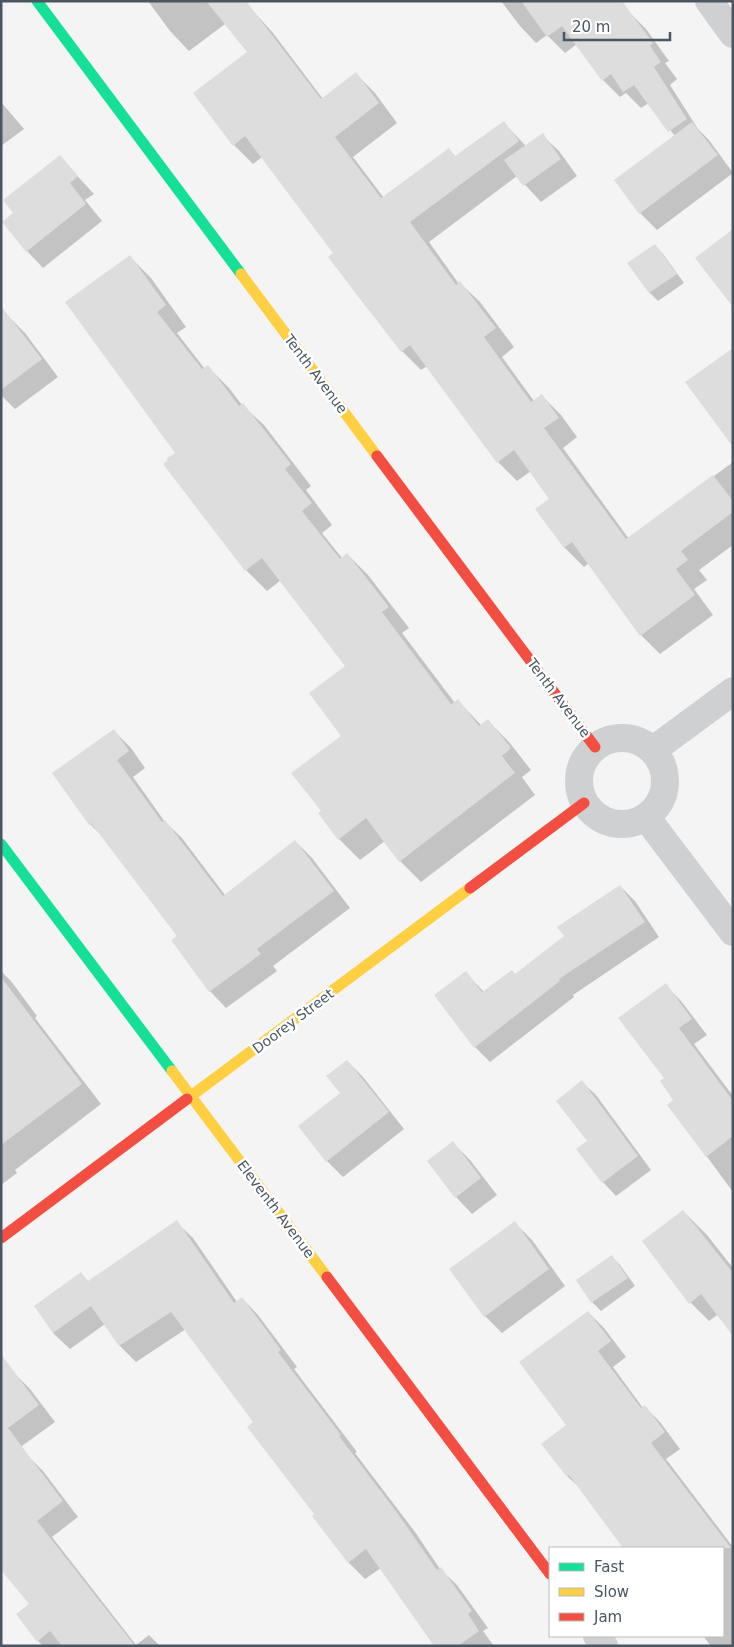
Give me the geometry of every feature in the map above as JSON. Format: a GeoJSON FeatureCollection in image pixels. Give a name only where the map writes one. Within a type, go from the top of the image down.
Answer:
{"type":"FeatureCollection","features":[{"type":"Feature","properties":{"kind":"street","name":"Tenth Avenue"},"geometry":{"type":"LineString","coordinates":[[36,1],[595,747]]}},
{"type":"Feature","properties":{"kind":"street"},"geometry":{"type":"LineString","coordinates":[[708,1],[733,34]]}},
{"type":"Feature","properties":{"kind":"street"},"geometry":{"type":"LineString","coordinates":[[653,750],[733,691]]}},
{"type":"Feature","properties":{"kind":"street"},"geometry":{"type":"LineString","coordinates":[[619,737],[643,742],[653,750],[661,760],[665,772],[666,786],[656,809],[646,817],[633,823],[619,825],[605,821],[593,813],[584,803],[578,779],[581,767],[595,747],[606,740],[619,737]]}},
{"type":"Feature","properties":{"kind":"street","name":"Doorey Street"},"geometry":{"type":"LineString","coordinates":[[1,1238],[584,803]]}},
{"type":"Feature","properties":{"kind":"street"},"geometry":{"type":"LineString","coordinates":[[646,817],[733,932]]}},
{"type":"Feature","properties":{"kind":"street","name":"Eleventh Avenue"},"geometry":{"type":"LineString","coordinates":[[1,844],[549,1573]]}},
{"type":"Feature","properties":{"kind":"building"},"geometry":{"type":"Polygon","coordinates":[[[206,1],[246,1],[321,99],[356,72],[379,103],[335,137],[381,198],[449,148],[455,156],[504,121],[519,141],[410,222],[456,285],[460,281],[496,328],[484,337],[531,402],[542,394],[559,418],[544,428],[626,539],[713,475],[733,501],[733,512],[681,551],[688,560],[676,569],[695,595],[640,636],[572,542],[564,548],[535,509],[549,499],[514,450],[497,463],[410,345],[401,352],[328,257],[333,253],[245,136],[233,146],[193,93],[247,52],[206,1]]]}},
{"type":"Feature","properties":{"kind":"building"},"geometry":{"type":"Polygon","coordinates":[[[521,1],[622,1],[653,43],[650,46],[661,62],[654,67],[687,119],[668,132],[634,85],[623,92],[611,74],[602,81],[562,26],[547,37],[521,1]]]}},
{"type":"Feature","properties":{"kind":"building"},"geometry":{"type":"Polygon","coordinates":[[[692,122],[718,155],[639,214],[614,180],[692,122]]]}},
{"type":"Feature","properties":{"kind":"building"},"geometry":{"type":"Polygon","coordinates":[[[543,133],[561,159],[523,186],[504,160],[543,133]]]}},
{"type":"Feature","properties":{"kind":"building"},"geometry":{"type":"Polygon","coordinates":[[[60,155],[78,176],[70,183],[86,204],[26,252],[2,222],[13,213],[3,200],[60,155]]]}},
{"type":"Feature","properties":{"kind":"building"},"geometry":{"type":"Polygon","coordinates":[[[733,229],[733,307],[695,258],[733,229]]]}},
{"type":"Feature","properties":{"kind":"building"},"geometry":{"type":"Polygon","coordinates":[[[655,244],[677,274],[649,293],[627,263],[655,244]]]}},
{"type":"Feature","properties":{"kind":"building"},"geometry":{"type":"Polygon","coordinates":[[[130,255],[166,305],[157,312],[202,369],[208,365],[239,406],[243,403],[291,464],[285,469],[312,503],[302,511],[340,559],[347,553],[389,607],[382,612],[451,704],[458,699],[479,726],[488,719],[511,748],[502,756],[515,773],[399,862],[366,818],[338,840],[318,813],[321,811],[291,773],[341,736],[309,693],[345,666],[262,558],[245,571],[163,464],[168,460],[166,459],[175,453],[65,302],[130,255]]]}},
{"type":"Feature","properties":{"kind":"building"},"geometry":{"type":"Polygon","coordinates":[[[1,306],[42,359],[1,390],[1,306]]]}},
{"type":"Feature","properties":{"kind":"building"},"geometry":{"type":"Polygon","coordinates":[[[733,348],[733,447],[685,382],[733,348]]]}},
{"type":"Feature","properties":{"kind":"building"},"geometry":{"type":"Polygon","coordinates":[[[114,729],[129,751],[117,760],[162,822],[165,820],[223,896],[295,840],[334,891],[257,949],[261,954],[209,992],[171,940],[177,936],[91,823],[89,825],[52,773],[114,729]]]}},
{"type":"Feature","properties":{"kind":"building"},"geometry":{"type":"Polygon","coordinates":[[[620,885],[645,922],[559,979],[560,981],[474,1048],[434,995],[466,971],[482,992],[512,970],[515,974],[564,936],[557,927],[620,885]]]}},
{"type":"Feature","properties":{"kind":"building"},"geometry":{"type":"Polygon","coordinates":[[[1,977],[82,1084],[1,1145],[1,977]]]}},
{"type":"Feature","properties":{"kind":"building"},"geometry":{"type":"Polygon","coordinates":[[[666,983],[692,1019],[679,1028],[733,1101],[733,1136],[706,1157],[667,1105],[673,1100],[660,1081],[664,1078],[618,1018],[666,983]]]}},
{"type":"Feature","properties":{"kind":"building"},"geometry":{"type":"Polygon","coordinates":[[[347,1060],[389,1112],[326,1162],[298,1126],[340,1093],[326,1076],[347,1060]]]}},
{"type":"Feature","properties":{"kind":"building"},"geometry":{"type":"Polygon","coordinates":[[[582,1080],[638,1156],[602,1183],[576,1149],[587,1141],[556,1101],[582,1080]]]}},
{"type":"Feature","properties":{"kind":"building"},"geometry":{"type":"Polygon","coordinates":[[[453,1141],[481,1178],[455,1198],[427,1161],[453,1141]]]}},
{"type":"Feature","properties":{"kind":"building"},"geometry":{"type":"Polygon","coordinates":[[[683,1210],[733,1273],[733,1336],[701,1294],[689,1304],[642,1241],[683,1210]]]}},
{"type":"Feature","properties":{"kind":"building"},"geometry":{"type":"Polygon","coordinates":[[[177,1220],[234,1303],[242,1297],[281,1350],[278,1352],[341,1435],[339,1436],[398,1514],[437,1570],[441,1567],[472,1611],[468,1614],[479,1631],[458,1646],[434,1646],[366,1549],[348,1563],[312,1516],[314,1514],[247,1427],[253,1422],[171,1312],[119,1346],[91,1306],[53,1333],[34,1306],[81,1272],[88,1281],[177,1220]]]}},
{"type":"Feature","properties":{"kind":"building"},"geometry":{"type":"Polygon","coordinates":[[[515,1221],[549,1269],[484,1317],[449,1269],[515,1221]]]}},
{"type":"Feature","properties":{"kind":"building"},"geometry":{"type":"Polygon","coordinates":[[[612,1255],[628,1278],[591,1303],[576,1280],[612,1255]]]}},
{"type":"Feature","properties":{"kind":"building"},"geometry":{"type":"Polygon","coordinates":[[[588,1311],[611,1341],[598,1351],[641,1408],[645,1405],[665,1432],[651,1443],[731,1548],[622,1547],[569,1475],[567,1477],[541,1444],[566,1425],[519,1362],[588,1311]]]}},
{"type":"Feature","properties":{"kind":"building"},"geometry":{"type":"Polygon","coordinates":[[[1,1354],[39,1405],[8,1428],[63,1501],[37,1521],[135,1646],[62,1646],[50,1631],[37,1642],[16,1614],[29,1604],[1,1570],[1,1354]]]}},
{"type":"Feature","properties":{"kind":"traffic: fast"},"geometry":{"type":"LineString","coordinates":[[37,1],[241,274]]}},
{"type":"Feature","properties":{"kind":"traffic: fast"},"geometry":{"type":"LineString","coordinates":[[1,844],[172,1071]]}},
{"type":"Feature","properties":{"kind":"traffic: slow"},"geometry":{"type":"LineString","coordinates":[[241,274],[377,456]]}},
{"type":"Feature","properties":{"kind":"traffic: slow"},"geometry":{"type":"LineString","coordinates":[[187,1099],[470,888]]}},
{"type":"Feature","properties":{"kind":"traffic: slow"},"geometry":{"type":"LineString","coordinates":[[172,1071],[327,1277]]}},
{"type":"Feature","properties":{"kind":"traffic: jam"},"geometry":{"type":"LineString","coordinates":[[377,456],[595,747]]}},
{"type":"Feature","properties":{"kind":"traffic: jam"},"geometry":{"type":"LineString","coordinates":[[470,888],[584,803]]}},
{"type":"Feature","properties":{"kind":"traffic: jam"},"geometry":{"type":"LineString","coordinates":[[1,1238],[187,1099]]}},
{"type":"Feature","properties":{"kind":"traffic: jam"},"geometry":{"type":"LineString","coordinates":[[327,1277],[549,1573]]}}]}
